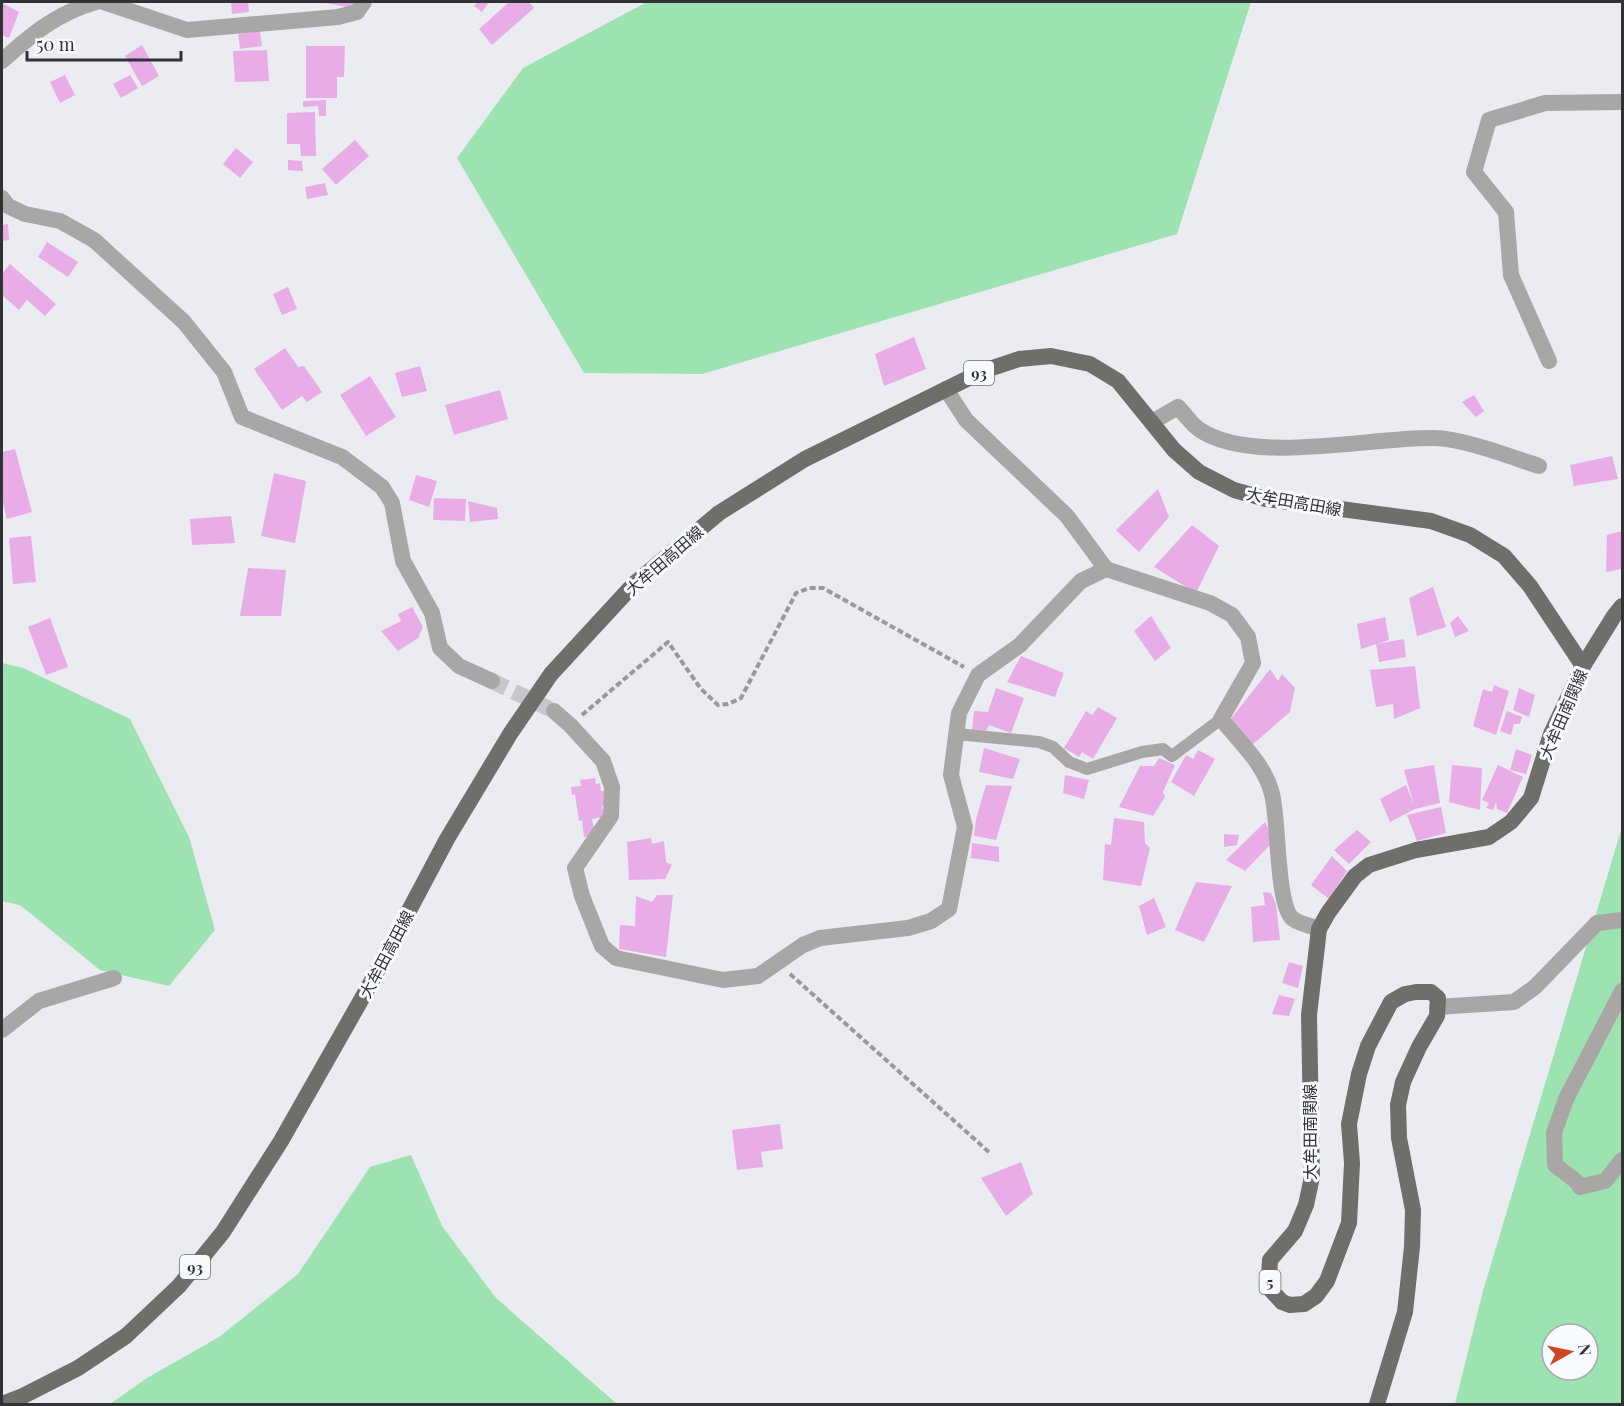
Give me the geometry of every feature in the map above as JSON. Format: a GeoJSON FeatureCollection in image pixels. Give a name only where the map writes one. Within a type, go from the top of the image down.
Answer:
{"type":"FeatureCollection","features":[{"type":"Feature","properties":{"kind":"main road","name":"大牟田高田線"},"geometry":{"type":"LineString","coordinates":[[2,1404],[78,1368],[126,1336],[179,1286],[224,1232],[281,1141],[369,986],[447,839],[510,734],[551,674],[634,584],[719,513],[795,465],[983,371],[1010,362],[1051,356],[1090,364],[1118,381],[1174,450],[1199,471],[1234,490],[1266,500],[1431,521],[1470,535],[1504,556],[1530,586],[1583,666]]}},
{"type":"Feature","properties":{"kind":"main road","name":"大牟田南関線"},"geometry":{"type":"LineString","coordinates":[[1437,1007],[1438,998],[1431,992],[1405,994],[1391,1002],[1368,1046],[1359,1074],[1349,1124],[1352,1163],[1349,1224],[1327,1281],[1316,1296],[1304,1304],[1290,1305],[1282,1302],[1270,1289],[1270,1260],[1294,1231],[1306,1205],[1312,1177],[1309,1015],[1319,929],[1355,876],[1369,865],[1416,850],[1490,837],[1511,822],[1531,798],[1551,734],[1583,666],[1614,616],[1623,606]]}},
{"type":"Feature","properties":{"kind":"main road"},"geometry":{"type":"LineString","coordinates":[[1377,1404],[1405,1312],[1412,1247],[1413,1210],[1399,1138],[1398,1105],[1403,1082],[1419,1047],[1437,1016],[1437,1007]]}},
{"type":"Feature","properties":{"kind":"street"},"geometry":{"type":"LineString","coordinates":[[2,61],[30,36],[73,8],[96,2]]}},
{"type":"Feature","properties":{"kind":"street"},"geometry":{"type":"LineString","coordinates":[[103,2],[188,30],[338,17],[357,12],[364,2]]}},
{"type":"Feature","properties":{"kind":"street"},"geometry":{"type":"LineString","coordinates":[[1549,361],[1511,275],[1506,212],[1474,172],[1489,120],[1545,104],[1623,102]]}},
{"type":"Feature","properties":{"kind":"street"},"geometry":{"type":"LineString","coordinates":[[2,198],[8,206],[26,214],[60,221],[94,240],[184,322],[224,372],[243,417],[342,457],[382,487],[392,503],[403,561],[432,613],[440,648],[459,666],[492,681]]}},
{"type":"Feature","properties":{"kind":"street"},"geometry":{"type":"LineString","coordinates":[[945,389],[966,420],[1066,516],[1106,569],[1210,603],[1232,615],[1248,637],[1253,663],[1221,719],[1256,759],[1272,793],[1277,822],[1283,902],[1293,919],[1319,929]]}},
{"type":"Feature","properties":{"kind":"street"},"geometry":{"type":"LineString","coordinates":[[1152,422],[1178,407],[1198,429],[1224,442],[1258,448],[1436,438],[1465,444],[1539,466]]}},
{"type":"Feature","properties":{"kind":"street"},"geometry":{"type":"LineString","coordinates":[[554,711],[603,761],[612,787],[612,816],[575,868],[582,896],[602,946],[616,958],[723,980],[758,976],[803,945],[820,938],[909,928],[931,921],[949,909],[965,827],[951,775],[959,713],[978,675],[1020,645],[1081,581],[1106,569]]}},
{"type":"Feature","properties":{"kind":"street"},"geometry":{"type":"LineString","coordinates":[[1437,1007],[1514,1002],[1535,987],[1597,922],[1623,920]]}},
{"type":"Feature","properties":{"kind":"street"},"geometry":{"type":"LineString","coordinates":[[2,1030],[39,1001],[114,978]]}},
{"type":"Feature","properties":{"kind":"street"},"geometry":{"type":"LineString","coordinates":[[1623,991],[1566,1099],[1554,1133],[1555,1166],[1577,1182],[1580,1187],[1605,1181],[1623,1160]]}},
{"type":"Feature","properties":{"kind":"lane"},"geometry":{"type":"LineString","coordinates":[[956,734],[1039,742],[1053,747],[1069,762],[1087,769],[1142,752],[1163,749],[1173,756],[1221,719]]}},
{"type":"Feature","properties":{"kind":"path"},"geometry":{"type":"LineString","coordinates":[[570,725],[668,642],[701,689],[718,705],[728,705],[741,698],[796,593],[809,588],[823,588],[978,675]]}},
{"type":"Feature","properties":{"kind":"path"},"geometry":{"type":"LineString","coordinates":[[779,963],[991,1154]]}},
{"type":"Feature","properties":{"kind":"green space"},"geometry":{"type":"Polygon","coordinates":[[[647,2],[1251,2],[1177,234],[702,374],[584,373],[457,158],[523,68],[647,2]]]}},
{"type":"Feature","properties":{"kind":"green space"},"geometry":{"type":"Polygon","coordinates":[[[2,663],[23,668],[130,719],[189,837],[215,930],[169,986],[100,970],[20,905],[2,901],[2,663]]]}},
{"type":"Feature","properties":{"kind":"green space"},"geometry":{"type":"Polygon","coordinates":[[[1622,827],[1622,1404],[1455,1404],[1483,1291],[1622,827]]]}},
{"type":"Feature","properties":{"kind":"green space"},"geometry":{"type":"Polygon","coordinates":[[[411,1155],[442,1226],[496,1298],[617,1404],[110,1404],[147,1378],[219,1337],[298,1274],[370,1167],[411,1155]]]}},
{"type":"Feature","properties":{"kind":"building"},"geometry":{"type":"Polygon","coordinates":[[[231,2],[248,2],[249,12],[232,14],[231,2]]]}},
{"type":"Feature","properties":{"kind":"building"},"geometry":{"type":"Polygon","coordinates":[[[320,2],[354,2],[353,8],[320,2]]]}},
{"type":"Feature","properties":{"kind":"building"},"geometry":{"type":"Polygon","coordinates":[[[478,2],[489,2],[482,12],[474,6],[478,2]]]}},
{"type":"Feature","properties":{"kind":"building"},"geometry":{"type":"Polygon","coordinates":[[[509,2],[529,2],[534,8],[492,45],[479,29],[509,2]]]}},
{"type":"Feature","properties":{"kind":"building"},"geometry":{"type":"Polygon","coordinates":[[[2,3],[19,12],[9,38],[2,35],[2,3]]]}},
{"type":"Feature","properties":{"kind":"building"},"geometry":{"type":"Polygon","coordinates":[[[260,31],[262,46],[240,49],[238,34],[260,31]]]}},
{"type":"Feature","properties":{"kind":"building"},"geometry":{"type":"Polygon","coordinates":[[[142,45],[159,76],[142,86],[125,56],[142,45]]]}},
{"type":"Feature","properties":{"kind":"building"},"geometry":{"type":"Polygon","coordinates":[[[306,46],[345,46],[344,77],[337,77],[337,98],[306,98],[306,46]]]}},
{"type":"Feature","properties":{"kind":"building"},"geometry":{"type":"Polygon","coordinates":[[[267,50],[269,81],[235,82],[233,51],[267,50]]]}},
{"type":"Feature","properties":{"kind":"building"},"geometry":{"type":"Polygon","coordinates":[[[65,75],[75,95],[60,103],[50,82],[65,75]]]}},
{"type":"Feature","properties":{"kind":"building"},"geometry":{"type":"Polygon","coordinates":[[[130,75],[138,88],[121,98],[113,84],[130,75]]]}},
{"type":"Feature","properties":{"kind":"building"},"geometry":{"type":"Polygon","coordinates":[[[326,100],[326,116],[319,116],[318,106],[303,107],[303,101],[326,100]]]}},
{"type":"Feature","properties":{"kind":"building"},"geometry":{"type":"Polygon","coordinates":[[[315,112],[316,156],[301,156],[300,144],[287,144],[287,113],[315,112]]]}},
{"type":"Feature","properties":{"kind":"building"},"geometry":{"type":"Polygon","coordinates":[[[355,140],[369,156],[336,185],[322,169],[355,140]]]}},
{"type":"Feature","properties":{"kind":"building"},"geometry":{"type":"Polygon","coordinates":[[[236,148],[253,162],[240,178],[223,164],[236,148]]]}},
{"type":"Feature","properties":{"kind":"building"},"geometry":{"type":"Polygon","coordinates":[[[288,160],[302,161],[303,171],[288,170],[288,160]]]}},
{"type":"Feature","properties":{"kind":"building"},"geometry":{"type":"Polygon","coordinates":[[[325,183],[328,195],[307,199],[305,187],[325,183]]]}},
{"type":"Feature","properties":{"kind":"building"},"geometry":{"type":"Polygon","coordinates":[[[8,224],[9,240],[2,241],[2,225],[8,224]]]}},
{"type":"Feature","properties":{"kind":"building"},"geometry":{"type":"Polygon","coordinates":[[[47,242],[78,262],[68,277],[38,257],[47,242]]]}},
{"type":"Feature","properties":{"kind":"building"},"geometry":{"type":"Polygon","coordinates":[[[10,264],[56,304],[45,316],[27,300],[19,310],[2,295],[2,274],[10,264]]]}},
{"type":"Feature","properties":{"kind":"building"},"geometry":{"type":"Polygon","coordinates":[[[288,287],[297,309],[282,315],[273,294],[288,287]]]}},
{"type":"Feature","properties":{"kind":"building"},"geometry":{"type":"Polygon","coordinates":[[[914,337],[926,369],[884,386],[875,354],[914,337]]]}},
{"type":"Feature","properties":{"kind":"building"},"geometry":{"type":"Polygon","coordinates":[[[285,348],[298,367],[304,366],[322,392],[307,402],[302,396],[282,410],[254,369],[285,348]]]}},
{"type":"Feature","properties":{"kind":"building"},"geometry":{"type":"Polygon","coordinates":[[[420,366],[427,391],[402,397],[395,373],[420,366]]]}},
{"type":"Feature","properties":{"kind":"building"},"geometry":{"type":"Polygon","coordinates":[[[370,376],[396,417],[366,436],[340,395],[370,376]]]}},
{"type":"Feature","properties":{"kind":"building"},"geometry":{"type":"Polygon","coordinates":[[[500,390],[508,419],[454,435],[445,405],[500,390]]]}},
{"type":"Feature","properties":{"kind":"building"},"geometry":{"type":"Polygon","coordinates":[[[1474,395],[1484,411],[1476,417],[1462,402],[1474,395]]]}},
{"type":"Feature","properties":{"kind":"building"},"geometry":{"type":"Polygon","coordinates":[[[15,449],[32,512],[7,519],[2,499],[2,452],[15,449]]]}},
{"type":"Feature","properties":{"kind":"building"},"geometry":{"type":"Polygon","coordinates":[[[1612,456],[1618,479],[1574,486],[1570,465],[1612,456]]]}},
{"type":"Feature","properties":{"kind":"building"},"geometry":{"type":"Polygon","coordinates":[[[274,473],[306,481],[295,543],[261,536],[274,473]]]}},
{"type":"Feature","properties":{"kind":"building"},"geometry":{"type":"Polygon","coordinates":[[[416,475],[437,481],[429,507],[409,500],[416,475]]]}},
{"type":"Feature","properties":{"kind":"building"},"geometry":{"type":"Polygon","coordinates":[[[1158,489],[1169,517],[1139,552],[1116,530],[1158,489]]]}},
{"type":"Feature","properties":{"kind":"building"},"geometry":{"type":"Polygon","coordinates":[[[434,498],[466,499],[465,521],[433,520],[434,498]]]}},
{"type":"Feature","properties":{"kind":"building"},"geometry":{"type":"Polygon","coordinates":[[[468,501],[497,508],[498,519],[470,522],[468,501]]]}},
{"type":"Feature","properties":{"kind":"building"},"geometry":{"type":"Polygon","coordinates":[[[231,516],[235,543],[192,545],[190,519],[231,516]]]}},
{"type":"Feature","properties":{"kind":"building"},"geometry":{"type":"Polygon","coordinates":[[[1192,525],[1219,546],[1196,593],[1154,567],[1192,525]]]}},
{"type":"Feature","properties":{"kind":"building"},"geometry":{"type":"Polygon","coordinates":[[[1622,531],[1622,569],[1606,572],[1607,535],[1622,531]]]}},
{"type":"Feature","properties":{"kind":"building"},"geometry":{"type":"Polygon","coordinates":[[[31,536],[36,582],[13,584],[9,538],[31,536]]]}},
{"type":"Feature","properties":{"kind":"building"},"geometry":{"type":"Polygon","coordinates":[[[248,568],[286,570],[281,616],[240,616],[248,568]]]}},
{"type":"Feature","properties":{"kind":"building"},"geometry":{"type":"Polygon","coordinates":[[[1433,587],[1446,627],[1417,636],[1409,598],[1433,587]]]}},
{"type":"Feature","properties":{"kind":"building"},"geometry":{"type":"Polygon","coordinates":[[[412,607],[423,627],[418,638],[398,651],[381,631],[401,621],[398,614],[412,607]]]}},
{"type":"Feature","properties":{"kind":"building"},"geometry":{"type":"Polygon","coordinates":[[[1151,616],[1171,648],[1155,661],[1134,631],[1151,616]]]}},
{"type":"Feature","properties":{"kind":"building"},"geometry":{"type":"Polygon","coordinates":[[[1458,616],[1469,631],[1455,637],[1450,623],[1458,616]]]}},
{"type":"Feature","properties":{"kind":"building"},"geometry":{"type":"Polygon","coordinates":[[[1385,617],[1389,640],[1361,649],[1357,624],[1385,617]]]}},
{"type":"Feature","properties":{"kind":"building"},"geometry":{"type":"Polygon","coordinates":[[[50,618],[68,667],[46,675],[28,627],[50,618]]]}},
{"type":"Feature","properties":{"kind":"building"},"geometry":{"type":"Polygon","coordinates":[[[1404,639],[1406,657],[1379,662],[1376,644],[1404,639]]]}},
{"type":"Feature","properties":{"kind":"building"},"geometry":{"type":"Polygon","coordinates":[[[1021,656],[1064,673],[1055,697],[1007,682],[1021,656]]]}},
{"type":"Feature","properties":{"kind":"building"},"geometry":{"type":"Polygon","coordinates":[[[1415,666],[1420,708],[1394,719],[1393,704],[1376,707],[1370,670],[1415,666]]]}},
{"type":"Feature","properties":{"kind":"building"},"geometry":{"type":"Polygon","coordinates":[[[1270,669],[1278,681],[1282,674],[1295,688],[1290,712],[1252,745],[1230,720],[1270,669]]]}},
{"type":"Feature","properties":{"kind":"building"},"geometry":{"type":"Polygon","coordinates":[[[1494,685],[1509,691],[1496,735],[1473,726],[1483,689],[1492,692],[1494,685]]]}},
{"type":"Feature","properties":{"kind":"building"},"geometry":{"type":"Polygon","coordinates":[[[996,688],[1024,698],[1011,733],[989,725],[985,733],[972,731],[974,711],[988,712],[996,688]]]}},
{"type":"Feature","properties":{"kind":"building"},"geometry":{"type":"Polygon","coordinates":[[[1519,688],[1535,695],[1529,717],[1513,710],[1519,688]]]}},
{"type":"Feature","properties":{"kind":"building"},"geometry":{"type":"Polygon","coordinates":[[[1098,707],[1117,718],[1093,759],[1082,752],[1079,757],[1064,748],[1086,711],[1092,715],[1098,707]]]}},
{"type":"Feature","properties":{"kind":"building"},"geometry":{"type":"Polygon","coordinates":[[[1507,711],[1522,717],[1520,724],[1514,724],[1511,735],[1500,731],[1507,711]]]}},
{"type":"Feature","properties":{"kind":"building"},"geometry":{"type":"Polygon","coordinates":[[[984,748],[1020,759],[1013,779],[979,772],[984,748]]]}},
{"type":"Feature","properties":{"kind":"building"},"geometry":{"type":"Polygon","coordinates":[[[1516,749],[1532,755],[1526,774],[1510,770],[1516,749]]]}},
{"type":"Feature","properties":{"kind":"building"},"geometry":{"type":"Polygon","coordinates":[[[1198,750],[1215,759],[1194,796],[1171,782],[1186,755],[1193,759],[1198,750]]]}},
{"type":"Feature","properties":{"kind":"building"},"geometry":{"type":"Polygon","coordinates":[[[1159,758],[1175,765],[1163,792],[1165,797],[1153,816],[1119,807],[1140,766],[1154,766],[1159,758]]]}},
{"type":"Feature","properties":{"kind":"building"},"geometry":{"type":"Polygon","coordinates":[[[1434,765],[1440,803],[1415,809],[1390,822],[1380,799],[1406,785],[1414,805],[1404,770],[1434,765]]]}},
{"type":"Feature","properties":{"kind":"building"},"geometry":{"type":"Polygon","coordinates":[[[1452,765],[1482,768],[1480,810],[1449,802],[1452,765]]]}},
{"type":"Feature","properties":{"kind":"building"},"geometry":{"type":"Polygon","coordinates":[[[1498,765],[1523,777],[1507,813],[1497,809],[1496,802],[1493,810],[1486,808],[1489,803],[1482,800],[1498,765]]]}},
{"type":"Feature","properties":{"kind":"building"},"geometry":{"type":"Polygon","coordinates":[[[1065,775],[1089,780],[1084,799],[1063,793],[1065,775]]]}},
{"type":"Feature","properties":{"kind":"building"},"geometry":{"type":"Polygon","coordinates":[[[595,778],[596,784],[600,783],[601,791],[605,791],[607,805],[602,806],[604,817],[592,819],[595,835],[584,837],[582,820],[579,821],[575,794],[572,795],[571,787],[581,786],[580,780],[595,778]]]}},
{"type":"Feature","properties":{"kind":"building"},"geometry":{"type":"Polygon","coordinates":[[[986,785],[1012,786],[996,840],[974,836],[976,819],[986,785]]]}},
{"type":"Feature","properties":{"kind":"building"},"geometry":{"type":"Polygon","coordinates":[[[1441,807],[1446,833],[1417,841],[1407,815],[1441,807]]]}},
{"type":"Feature","properties":{"kind":"building"},"geometry":{"type":"Polygon","coordinates":[[[1114,818],[1144,822],[1145,843],[1150,848],[1141,886],[1103,880],[1105,844],[1111,845],[1114,818]]]}},
{"type":"Feature","properties":{"kind":"building"},"geometry":{"type":"Polygon","coordinates":[[[1265,822],[1274,841],[1245,871],[1226,860],[1265,822]]]}},
{"type":"Feature","properties":{"kind":"building"},"geometry":{"type":"Polygon","coordinates":[[[1357,830],[1371,842],[1349,864],[1334,850],[1357,830]]]}},
{"type":"Feature","properties":{"kind":"building"},"geometry":{"type":"Polygon","coordinates":[[[1224,834],[1239,835],[1237,845],[1224,847],[1224,834]]]}},
{"type":"Feature","properties":{"kind":"building"},"geometry":{"type":"Polygon","coordinates":[[[651,838],[652,844],[664,841],[666,862],[672,865],[665,879],[629,880],[627,842],[651,838]]]}},
{"type":"Feature","properties":{"kind":"building"},"geometry":{"type":"Polygon","coordinates":[[[972,843],[999,847],[999,862],[971,858],[972,843]]]}},
{"type":"Feature","properties":{"kind":"building"},"geometry":{"type":"Polygon","coordinates":[[[1332,856],[1347,871],[1329,899],[1311,885],[1332,856]]]}},
{"type":"Feature","properties":{"kind":"building"},"geometry":{"type":"Polygon","coordinates":[[[1196,882],[1232,886],[1204,942],[1175,930],[1196,882]]]}},
{"type":"Feature","properties":{"kind":"building"},"geometry":{"type":"Polygon","coordinates":[[[1263,892],[1271,893],[1276,904],[1280,940],[1253,942],[1251,907],[1265,905],[1263,892]]]}},
{"type":"Feature","properties":{"kind":"building"},"geometry":{"type":"Polygon","coordinates":[[[657,895],[673,895],[666,957],[619,949],[620,925],[635,926],[636,896],[652,902],[657,895]]]}},
{"type":"Feature","properties":{"kind":"building"},"geometry":{"type":"Polygon","coordinates":[[[1154,898],[1166,927],[1147,935],[1139,906],[1154,898]]]}},
{"type":"Feature","properties":{"kind":"building"},"geometry":{"type":"Polygon","coordinates":[[[1289,962],[1303,966],[1298,988],[1282,983],[1289,962]]]}},
{"type":"Feature","properties":{"kind":"building"},"geometry":{"type":"Polygon","coordinates":[[[1279,995],[1295,999],[1289,1016],[1272,1014],[1279,995]]]}},
{"type":"Feature","properties":{"kind":"building"},"geometry":{"type":"Polygon","coordinates":[[[780,1124],[783,1149],[761,1152],[763,1167],[737,1170],[732,1130],[780,1124]]]}},
{"type":"Feature","properties":{"kind":"building"},"geometry":{"type":"Polygon","coordinates":[[[1021,1162],[1033,1194],[1006,1216],[981,1178],[1021,1162]]]}},
{"type":"Feature","properties":{"kind":"tunnel"},"geometry":{"type":"LineString","coordinates":[[492,681],[554,711]]}}]}
